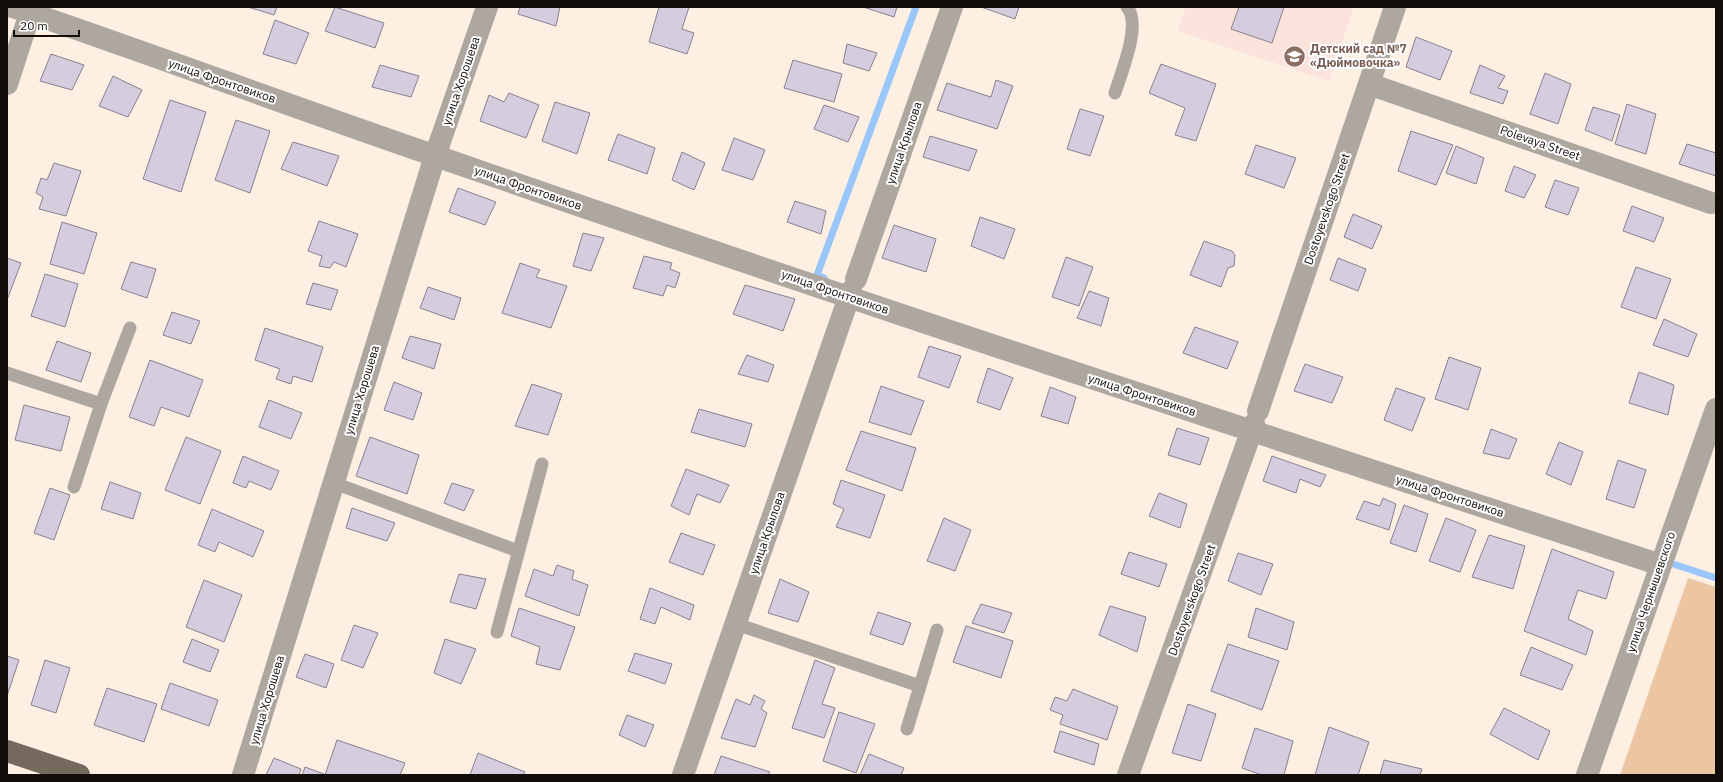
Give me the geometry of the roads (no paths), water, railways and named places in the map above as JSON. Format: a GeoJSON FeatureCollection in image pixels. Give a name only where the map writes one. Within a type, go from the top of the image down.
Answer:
{"type":"FeatureCollection","features":[{"type":"Feature","properties":{"kind":"main road"},"geometry":{"type":"LineString","coordinates":[[7,751],[79,775]]}},
{"type":"Feature","properties":{"kind":"main road"},"geometry":{"type":"LineString","coordinates":[[7,756],[63,775]]}},
{"type":"Feature","properties":{"kind":"street","name":"улица Хорошева"},"geometry":{"type":"LineString","coordinates":[[243,775],[435,156],[487,7]]}},
{"type":"Feature","properties":{"kind":"street","name":"улица Крылова"},"geometry":{"type":"LineString","coordinates":[[683,775],[952,7]]}},
{"type":"Feature","properties":{"kind":"street","name":"Dostoyevskogo Street"},"geometry":{"type":"LineString","coordinates":[[1128,775],[1255,422],[1395,7]]}},
{"type":"Feature","properties":{"kind":"street","name":"улица Фронтовиков"},"geometry":{"type":"LineString","coordinates":[[25,9],[435,156],[852,289],[1255,422],[1661,565]]}},
{"type":"Feature","properties":{"kind":"street"},"geometry":{"type":"LineString","coordinates":[[7,84],[25,9]]}},
{"type":"Feature","properties":{"kind":"street","name":"Polevaya Street"},"geometry":{"type":"LineString","coordinates":[[1369,84],[1711,203]]}},
{"type":"Feature","properties":{"kind":"street","name":"улица Чернышевского"},"geometry":{"type":"LineString","coordinates":[[1587,775],[1716,409]]}},
{"type":"Feature","properties":{"kind":"lane"},"geometry":{"type":"LineString","coordinates":[[1115,92],[1133,37],[1130,11],[1127,7]]}},
{"type":"Feature","properties":{"kind":"lane"},"geometry":{"type":"LineString","coordinates":[[74,487],[101,404],[130,328]]}},
{"type":"Feature","properties":{"kind":"lane"},"geometry":{"type":"LineString","coordinates":[[7,373],[101,404]]}},
{"type":"Feature","properties":{"kind":"lane"},"geometry":{"type":"LineString","coordinates":[[497,632],[542,464]]}},
{"type":"Feature","properties":{"kind":"lane"},"geometry":{"type":"LineString","coordinates":[[334,483],[518,551]]}},
{"type":"Feature","properties":{"kind":"lane"},"geometry":{"type":"LineString","coordinates":[[736,624],[920,686]]}},
{"type":"Feature","properties":{"kind":"lane"},"geometry":{"type":"LineString","coordinates":[[907,729],[937,630]]}},
{"type":"Feature","properties":{"kind":"waterway"},"geometry":{"type":"LineString","coordinates":[[824,278],[817,275],[916,7]]}},
{"type":"Feature","properties":{"kind":"waterway"},"geometry":{"type":"LineString","coordinates":[[1664,561],[1716,578]]}},
{"type":"Feature","properties":{"kind":"place","name":"Детский сад №7 «Дюймовочка»"},"geometry":{"type":"Point","coordinates":[1295,56]}}]}
